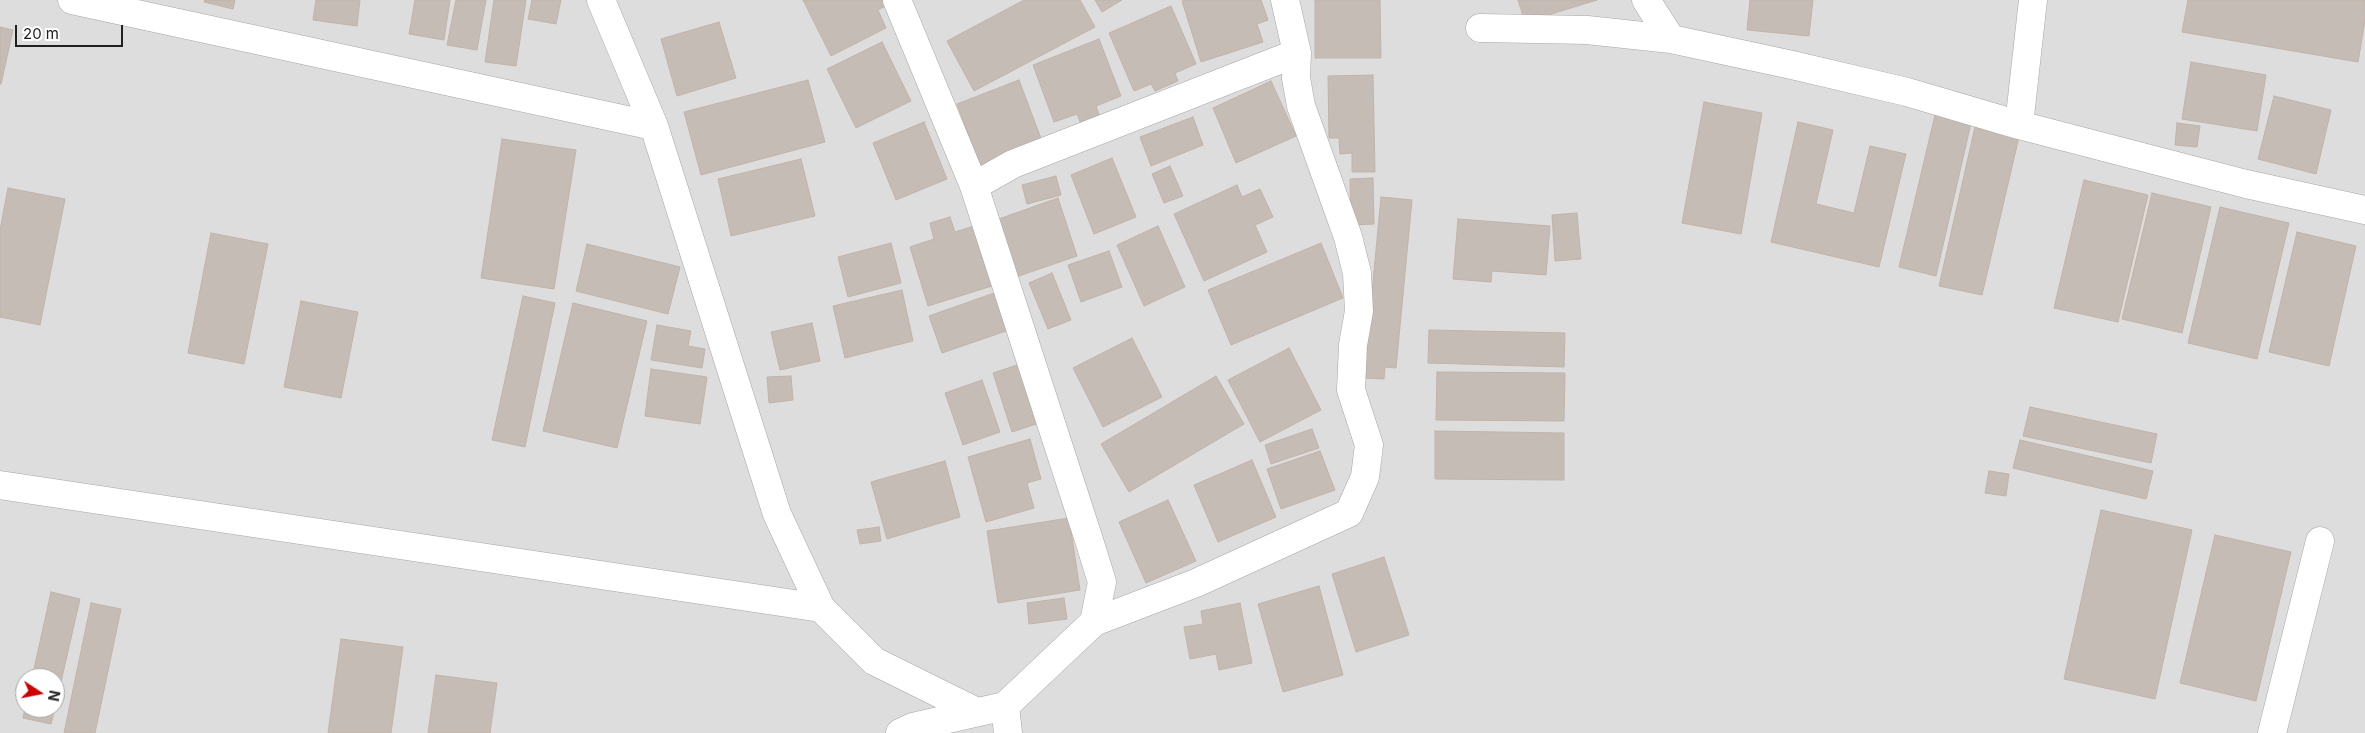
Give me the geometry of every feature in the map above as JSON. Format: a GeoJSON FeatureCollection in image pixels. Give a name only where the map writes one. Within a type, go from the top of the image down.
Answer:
{"type":"FeatureCollection","features":[{"type":"Feature","properties":{"kind":"street"},"geometry":{"type":"LineString","coordinates":[[72,0],[654,126]]}},
{"type":"Feature","properties":{"kind":"street"},"geometry":{"type":"LineString","coordinates":[[600,0],[654,126],[777,514],[821,608],[874,661],[977,712]]}},
{"type":"Feature","properties":{"kind":"street"},"geometry":{"type":"LineString","coordinates":[[897,0],[974,186],[1102,582],[1094,622]]}},
{"type":"Feature","properties":{"kind":"street"},"geometry":{"type":"LineString","coordinates":[[900,733],[913,728],[1004,706],[1094,622],[1196,583],[1349,513],[1365,477],[1369,445],[1351,390],[1353,346],[1358,311],[1357,273],[1348,237],[1300,106],[1296,78],[1298,53],[1285,0]]}},
{"type":"Feature","properties":{"kind":"street"},"geometry":{"type":"LineString","coordinates":[[1646,0],[1670,39]]}},
{"type":"Feature","properties":{"kind":"street"},"geometry":{"type":"LineString","coordinates":[[2019,125],[2033,0]]}},
{"type":"Feature","properties":{"kind":"street"},"geometry":{"type":"LineString","coordinates":[[1480,28],[1586,30],[1670,39],[1907,92],[2019,125],[2246,184],[2365,210]]}},
{"type":"Feature","properties":{"kind":"street"},"geometry":{"type":"LineString","coordinates":[[974,186],[1013,164],[1298,53]]}},
{"type":"Feature","properties":{"kind":"street"},"geometry":{"type":"LineString","coordinates":[[0,485],[821,608]]}},
{"type":"Feature","properties":{"kind":"street"},"geometry":{"type":"LineString","coordinates":[[2272,733],[2320,541]]}},
{"type":"Feature","properties":{"kind":"street"},"geometry":{"type":"LineString","coordinates":[[1004,706],[1008,733]]}},
{"type":"Feature","properties":{"kind":"shaded area"},"geometry":{"type":"Polygon","coordinates":[[[0,0],[2365,0],[2365,733],[0,733],[0,0]]]}},
{"type":"Feature","properties":{"kind":"building"},"geometry":{"type":"Polygon","coordinates":[[[205,0],[235,0],[233,9],[204,2],[205,0]]]}},
{"type":"Feature","properties":{"kind":"building"},"geometry":{"type":"Polygon","coordinates":[[[316,0],[360,0],[357,26],[313,20],[316,0]]]}},
{"type":"Feature","properties":{"kind":"building"},"geometry":{"type":"Polygon","coordinates":[[[415,0],[450,0],[444,40],[409,34],[415,0]]]}},
{"type":"Feature","properties":{"kind":"building"},"geometry":{"type":"Polygon","coordinates":[[[456,0],[486,0],[477,50],[447,45],[456,0]]]}},
{"type":"Feature","properties":{"kind":"building"},"geometry":{"type":"Polygon","coordinates":[[[494,0],[526,0],[516,66],[485,62],[494,0]]]}},
{"type":"Feature","properties":{"kind":"building"},"geometry":{"type":"Polygon","coordinates":[[[532,0],[561,0],[556,24],[528,19],[532,0]]]}},
{"type":"Feature","properties":{"kind":"building"},"geometry":{"type":"Polygon","coordinates":[[[803,0],[884,0],[887,5],[878,10],[886,28],[831,56],[803,0]]]}},
{"type":"Feature","properties":{"kind":"building"},"geometry":{"type":"Polygon","coordinates":[[[1024,0],[1080,0],[1095,27],[974,91],[947,41],[1024,0]]]}},
{"type":"Feature","properties":{"kind":"building"},"geometry":{"type":"Polygon","coordinates":[[[1095,0],[1122,0],[1102,12],[1095,0]]]}},
{"type":"Feature","properties":{"kind":"building"},"geometry":{"type":"Polygon","coordinates":[[[1261,0],[1268,20],[1257,24],[1263,42],[1201,62],[1182,1],[1261,0]]]}},
{"type":"Feature","properties":{"kind":"building"},"geometry":{"type":"Polygon","coordinates":[[[1315,0],[1380,0],[1381,58],[1315,58],[1315,0]]]}},
{"type":"Feature","properties":{"kind":"building"},"geometry":{"type":"Polygon","coordinates":[[[1518,0],[1597,0],[1525,22],[1518,0]]]}},
{"type":"Feature","properties":{"kind":"building"},"geometry":{"type":"Polygon","coordinates":[[[1750,0],[1813,0],[1809,36],[1747,30],[1750,0]]]}},
{"type":"Feature","properties":{"kind":"building"},"geometry":{"type":"Polygon","coordinates":[[[2188,0],[2365,0],[2365,21],[2358,62],[2182,32],[2188,0]]]}},
{"type":"Feature","properties":{"kind":"building"},"geometry":{"type":"Polygon","coordinates":[[[1171,6],[1196,64],[1175,73],[1178,81],[1155,91],[1151,84],[1134,91],[1109,33],[1171,6]]]}},
{"type":"Feature","properties":{"kind":"building"},"geometry":{"type":"Polygon","coordinates":[[[719,22],[736,78],[677,96],[661,39],[719,22]]]}},
{"type":"Feature","properties":{"kind":"building"},"geometry":{"type":"Polygon","coordinates":[[[0,27],[13,30],[1,84],[0,84],[0,27]]]}},
{"type":"Feature","properties":{"kind":"building"},"geometry":{"type":"Polygon","coordinates":[[[1099,39],[1121,96],[1096,106],[1100,117],[1081,124],[1077,114],[1054,122],[1033,65],[1099,39]]]}},
{"type":"Feature","properties":{"kind":"building"},"geometry":{"type":"Polygon","coordinates":[[[882,42],[911,101],[856,128],[827,69],[882,42]]]}},
{"type":"Feature","properties":{"kind":"building"},"geometry":{"type":"Polygon","coordinates":[[[2191,62],[2266,75],[2257,131],[2182,119],[2191,62]]]}},
{"type":"Feature","properties":{"kind":"building"},"geometry":{"type":"Polygon","coordinates":[[[1373,75],[1375,172],[1352,172],[1352,153],[1340,154],[1339,138],[1329,138],[1328,76],[1373,75]]]}},
{"type":"Feature","properties":{"kind":"building"},"geometry":{"type":"Polygon","coordinates":[[[808,80],[825,142],[701,175],[684,112],[808,80]]]}},
{"type":"Feature","properties":{"kind":"building"},"geometry":{"type":"Polygon","coordinates":[[[1019,80],[1042,141],[980,165],[957,104],[1019,80]]]}},
{"type":"Feature","properties":{"kind":"building"},"geometry":{"type":"Polygon","coordinates":[[[1271,81],[1296,136],[1236,163],[1213,108],[1271,81]]]}},
{"type":"Feature","properties":{"kind":"building"},"geometry":{"type":"Polygon","coordinates":[[[2274,96],[2331,110],[2316,174],[2258,159],[2274,96]]]}},
{"type":"Feature","properties":{"kind":"building"},"geometry":{"type":"Polygon","coordinates":[[[1704,102],[1762,113],[1741,234],[1682,223],[1704,102]]]}},
{"type":"Feature","properties":{"kind":"building"},"geometry":{"type":"Polygon","coordinates":[[[1935,115],[1971,123],[1936,276],[1899,267],[1935,115]]]}},
{"type":"Feature","properties":{"kind":"building"},"geometry":{"type":"Polygon","coordinates":[[[1193,117],[1203,145],[1151,166],[1140,137],[1193,117]]]}},
{"type":"Feature","properties":{"kind":"building"},"geometry":{"type":"Polygon","coordinates":[[[924,122],[947,179],[896,200],[873,143],[924,122]]]}},
{"type":"Feature","properties":{"kind":"building"},"geometry":{"type":"Polygon","coordinates":[[[1798,122],[1833,130],[1816,204],[1854,213],[1870,146],[1906,154],[1879,267],[1771,242],[1798,122]]]}},
{"type":"Feature","properties":{"kind":"building"},"geometry":{"type":"Polygon","coordinates":[[[2177,123],[2200,126],[2197,147],[2175,145],[2177,123]]]}},
{"type":"Feature","properties":{"kind":"building"},"geometry":{"type":"Polygon","coordinates":[[[1975,127],[2019,137],[1982,295],[1939,286],[1975,127]]]}},
{"type":"Feature","properties":{"kind":"building"},"geometry":{"type":"Polygon","coordinates":[[[502,139],[576,150],[554,289],[481,278],[502,139]]]}},
{"type":"Feature","properties":{"kind":"building"},"geometry":{"type":"Polygon","coordinates":[[[1112,158],[1136,217],[1094,234],[1071,175],[1112,158]]]}},
{"type":"Feature","properties":{"kind":"building"},"geometry":{"type":"Polygon","coordinates":[[[801,159],[815,216],[731,236],[718,179],[801,159]]]}},
{"type":"Feature","properties":{"kind":"building"},"geometry":{"type":"Polygon","coordinates":[[[1170,166],[1183,196],[1164,203],[1152,174],[1170,166]]]}},
{"type":"Feature","properties":{"kind":"building"},"geometry":{"type":"Polygon","coordinates":[[[1056,176],[1061,195],[1027,204],[1022,185],[1056,176]]]}},
{"type":"Feature","properties":{"kind":"building"},"geometry":{"type":"Polygon","coordinates":[[[1373,178],[1374,224],[1351,225],[1350,179],[1373,178]]]}},
{"type":"Feature","properties":{"kind":"building"},"geometry":{"type":"Polygon","coordinates":[[[2084,180],[2148,195],[2118,322],[2054,308],[2084,180]]]}},
{"type":"Feature","properties":{"kind":"building"},"geometry":{"type":"Polygon","coordinates":[[[1237,185],[1242,197],[1260,189],[1273,217],[1255,225],[1267,252],[1204,281],[1174,214],[1237,185]]]}},
{"type":"Feature","properties":{"kind":"building"},"geometry":{"type":"Polygon","coordinates":[[[8,188],[65,199],[40,325],[0,317],[0,230],[8,188]]]}},
{"type":"Feature","properties":{"kind":"building"},"geometry":{"type":"Polygon","coordinates":[[[2152,193],[2211,207],[2182,333],[2122,319],[2152,193]]]}},
{"type":"Feature","properties":{"kind":"building"},"geometry":{"type":"Polygon","coordinates":[[[1381,197],[1412,200],[1396,368],[1385,367],[1384,379],[1364,378],[1381,197]]]}},
{"type":"Feature","properties":{"kind":"building"},"geometry":{"type":"Polygon","coordinates":[[[1058,198],[1077,256],[1016,277],[996,220],[1058,198]]]}},
{"type":"Feature","properties":{"kind":"building"},"geometry":{"type":"Polygon","coordinates":[[[2220,207],[2289,223],[2257,359],[2188,343],[2220,207]]]}},
{"type":"Feature","properties":{"kind":"building"},"geometry":{"type":"Polygon","coordinates":[[[1577,213],[1581,259],[1555,261],[1552,215],[1577,213]]]}},
{"type":"Feature","properties":{"kind":"building"},"geometry":{"type":"Polygon","coordinates":[[[950,217],[955,232],[977,225],[995,285],[928,306],[910,247],[934,239],[930,223],[950,217]]]}},
{"type":"Feature","properties":{"kind":"building"},"geometry":{"type":"Polygon","coordinates":[[[1458,219],[1550,226],[1546,275],[1492,271],[1491,282],[1453,279],[1458,219]]]}},
{"type":"Feature","properties":{"kind":"building"},"geometry":{"type":"Polygon","coordinates":[[[1158,226],[1185,287],[1144,306],[1117,245],[1158,226]]]}},
{"type":"Feature","properties":{"kind":"building"},"geometry":{"type":"Polygon","coordinates":[[[2297,232],[2356,246],[2329,366],[2269,352],[2297,232]]]}},
{"type":"Feature","properties":{"kind":"building"},"geometry":{"type":"Polygon","coordinates":[[[211,233],[268,244],[244,364],[188,353],[211,233]]]}},
{"type":"Feature","properties":{"kind":"building"},"geometry":{"type":"Polygon","coordinates":[[[891,243],[901,283],[848,297],[838,257],[891,243]]]}},
{"type":"Feature","properties":{"kind":"building"},"geometry":{"type":"Polygon","coordinates":[[[1321,243],[1343,298],[1231,345],[1208,290],[1321,243]]]}},
{"type":"Feature","properties":{"kind":"building"},"geometry":{"type":"Polygon","coordinates":[[[587,244],[680,267],[668,314],[576,291],[587,244]]]}},
{"type":"Feature","properties":{"kind":"building"},"geometry":{"type":"Polygon","coordinates":[[[1109,251],[1122,287],[1081,302],[1068,265],[1109,251]]]}},
{"type":"Feature","properties":{"kind":"building"},"geometry":{"type":"Polygon","coordinates":[[[1052,273],[1071,320],[1048,329],[1029,283],[1052,273]]]}},
{"type":"Feature","properties":{"kind":"building"},"geometry":{"type":"Polygon","coordinates":[[[902,290],[913,341],[845,358],[833,306],[902,290]]]}},
{"type":"Feature","properties":{"kind":"building"},"geometry":{"type":"Polygon","coordinates":[[[997,292],[1009,330],[942,353],[929,316],[997,292]]]}},
{"type":"Feature","properties":{"kind":"building"},"geometry":{"type":"Polygon","coordinates":[[[523,296],[555,303],[525,447],[492,440],[523,296]]]}},
{"type":"Feature","properties":{"kind":"building"},"geometry":{"type":"Polygon","coordinates":[[[301,301],[358,312],[341,398],[284,387],[301,301]]]}},
{"type":"Feature","properties":{"kind":"building"},"geometry":{"type":"Polygon","coordinates":[[[573,303],[647,321],[617,448],[543,431],[573,303]]]}},
{"type":"Feature","properties":{"kind":"building"},"geometry":{"type":"Polygon","coordinates":[[[812,323],[820,361],[780,370],[771,332],[812,323]]]}},
{"type":"Feature","properties":{"kind":"building"},"geometry":{"type":"Polygon","coordinates":[[[657,325],[691,331],[688,346],[705,349],[702,368],[651,360],[657,325]]]}},
{"type":"Feature","properties":{"kind":"building"},"geometry":{"type":"Polygon","coordinates":[[[1429,330],[1565,333],[1564,367],[1428,363],[1429,330]]]}},
{"type":"Feature","properties":{"kind":"building"},"geometry":{"type":"Polygon","coordinates":[[[1132,338],[1162,397],[1103,427],[1073,368],[1132,338]]]}},
{"type":"Feature","properties":{"kind":"building"},"geometry":{"type":"Polygon","coordinates":[[[1289,348],[1321,410],[1260,442],[1228,380],[1289,348]]]}},
{"type":"Feature","properties":{"kind":"building"},"geometry":{"type":"Polygon","coordinates":[[[1020,364],[1039,423],[1012,432],[993,373],[1020,364]]]}},
{"type":"Feature","properties":{"kind":"building"},"geometry":{"type":"Polygon","coordinates":[[[651,369],[707,377],[700,424],[645,416],[651,369]]]}},
{"type":"Feature","properties":{"kind":"building"},"geometry":{"type":"Polygon","coordinates":[[[1437,372],[1565,373],[1564,421],[1436,420],[1437,372]]]}},
{"type":"Feature","properties":{"kind":"building"},"geometry":{"type":"Polygon","coordinates":[[[791,376],[793,400],[769,403],[767,377],[791,376]]]}},
{"type":"Feature","properties":{"kind":"building"},"geometry":{"type":"Polygon","coordinates":[[[1216,376],[1244,424],[1129,492],[1101,444],[1216,376]]]}},
{"type":"Feature","properties":{"kind":"building"},"geometry":{"type":"Polygon","coordinates":[[[982,380],[1000,432],[963,445],[945,393],[982,380]]]}},
{"type":"Feature","properties":{"kind":"building"},"geometry":{"type":"Polygon","coordinates":[[[2030,407],[2157,434],[2151,463],[2023,436],[2030,407]]]}},
{"type":"Feature","properties":{"kind":"building"},"geometry":{"type":"Polygon","coordinates":[[[1312,429],[1319,448],[1271,464],[1265,445],[1312,429]]]}},
{"type":"Feature","properties":{"kind":"building"},"geometry":{"type":"Polygon","coordinates":[[[1435,431],[1564,433],[1564,480],[1435,479],[1435,431]]]}},
{"type":"Feature","properties":{"kind":"building"},"geometry":{"type":"Polygon","coordinates":[[[1030,439],[1041,479],[1027,483],[1034,508],[986,522],[968,457],[1030,439]]]}},
{"type":"Feature","properties":{"kind":"building"},"geometry":{"type":"Polygon","coordinates":[[[2020,440],[2153,471],[2146,499],[2013,468],[2020,440]]]}},
{"type":"Feature","properties":{"kind":"building"},"geometry":{"type":"Polygon","coordinates":[[[1320,451],[1335,490],[1281,509],[1267,469],[1320,451]]]}},
{"type":"Feature","properties":{"kind":"building"},"geometry":{"type":"Polygon","coordinates":[[[1252,460],[1276,517],[1218,542],[1194,485],[1252,460]]]}},
{"type":"Feature","properties":{"kind":"building"},"geometry":{"type":"Polygon","coordinates":[[[945,461],[960,517],[887,539],[871,482],[945,461]]]}},
{"type":"Feature","properties":{"kind":"building"},"geometry":{"type":"Polygon","coordinates":[[[1989,471],[2009,474],[2006,496],[1985,493],[1989,471]]]}},
{"type":"Feature","properties":{"kind":"building"},"geometry":{"type":"Polygon","coordinates":[[[1168,500],[1196,561],[1146,583],[1119,522],[1168,500]]]}},
{"type":"Feature","properties":{"kind":"building"},"geometry":{"type":"Polygon","coordinates":[[[2101,510],[2192,530],[2155,699],[2064,679],[2101,510]]]}},
{"type":"Feature","properties":{"kind":"building"},"geometry":{"type":"Polygon","coordinates":[[[1069,518],[1080,590],[998,603],[987,531],[1069,518]]]}},
{"type":"Feature","properties":{"kind":"building"},"geometry":{"type":"Polygon","coordinates":[[[879,527],[881,541],[860,544],[857,530],[879,527]]]}},
{"type":"Feature","properties":{"kind":"building"},"geometry":{"type":"Polygon","coordinates":[[[2215,535],[2291,552],[2256,701],[2180,683],[2215,535]]]}},
{"type":"Feature","properties":{"kind":"building"},"geometry":{"type":"Polygon","coordinates":[[[1384,557],[1409,635],[1356,652],[1332,574],[1384,557]]]}},
{"type":"Feature","properties":{"kind":"building"},"geometry":{"type":"Polygon","coordinates":[[[1319,586],[1343,675],[1283,692],[1258,604],[1319,586]]]}},
{"type":"Feature","properties":{"kind":"building"},"geometry":{"type":"Polygon","coordinates":[[[51,592],[80,599],[64,668],[34,668],[51,592]]]}},
{"type":"Feature","properties":{"kind":"building"},"geometry":{"type":"Polygon","coordinates":[[[1064,598],[1067,619],[1029,624],[1027,603],[1064,598]]]}},
{"type":"Feature","properties":{"kind":"building"},"geometry":{"type":"Polygon","coordinates":[[[91,603],[121,609],[95,733],[64,733],[91,603]]]}},
{"type":"Feature","properties":{"kind":"building"},"geometry":{"type":"Polygon","coordinates":[[[1240,603],[1252,663],[1219,670],[1216,654],[1190,659],[1184,627],[1203,624],[1201,611],[1240,603]]]}},
{"type":"Feature","properties":{"kind":"building"},"geometry":{"type":"Polygon","coordinates":[[[341,639],[403,647],[391,733],[328,733],[341,639]]]}},
{"type":"Feature","properties":{"kind":"building"},"geometry":{"type":"Polygon","coordinates":[[[436,675],[497,683],[490,733],[428,733],[436,675]]]}},
{"type":"Feature","properties":{"kind":"building"},"geometry":{"type":"Polygon","coordinates":[[[23,718],[52,718],[51,724],[23,718]]]}}]}
